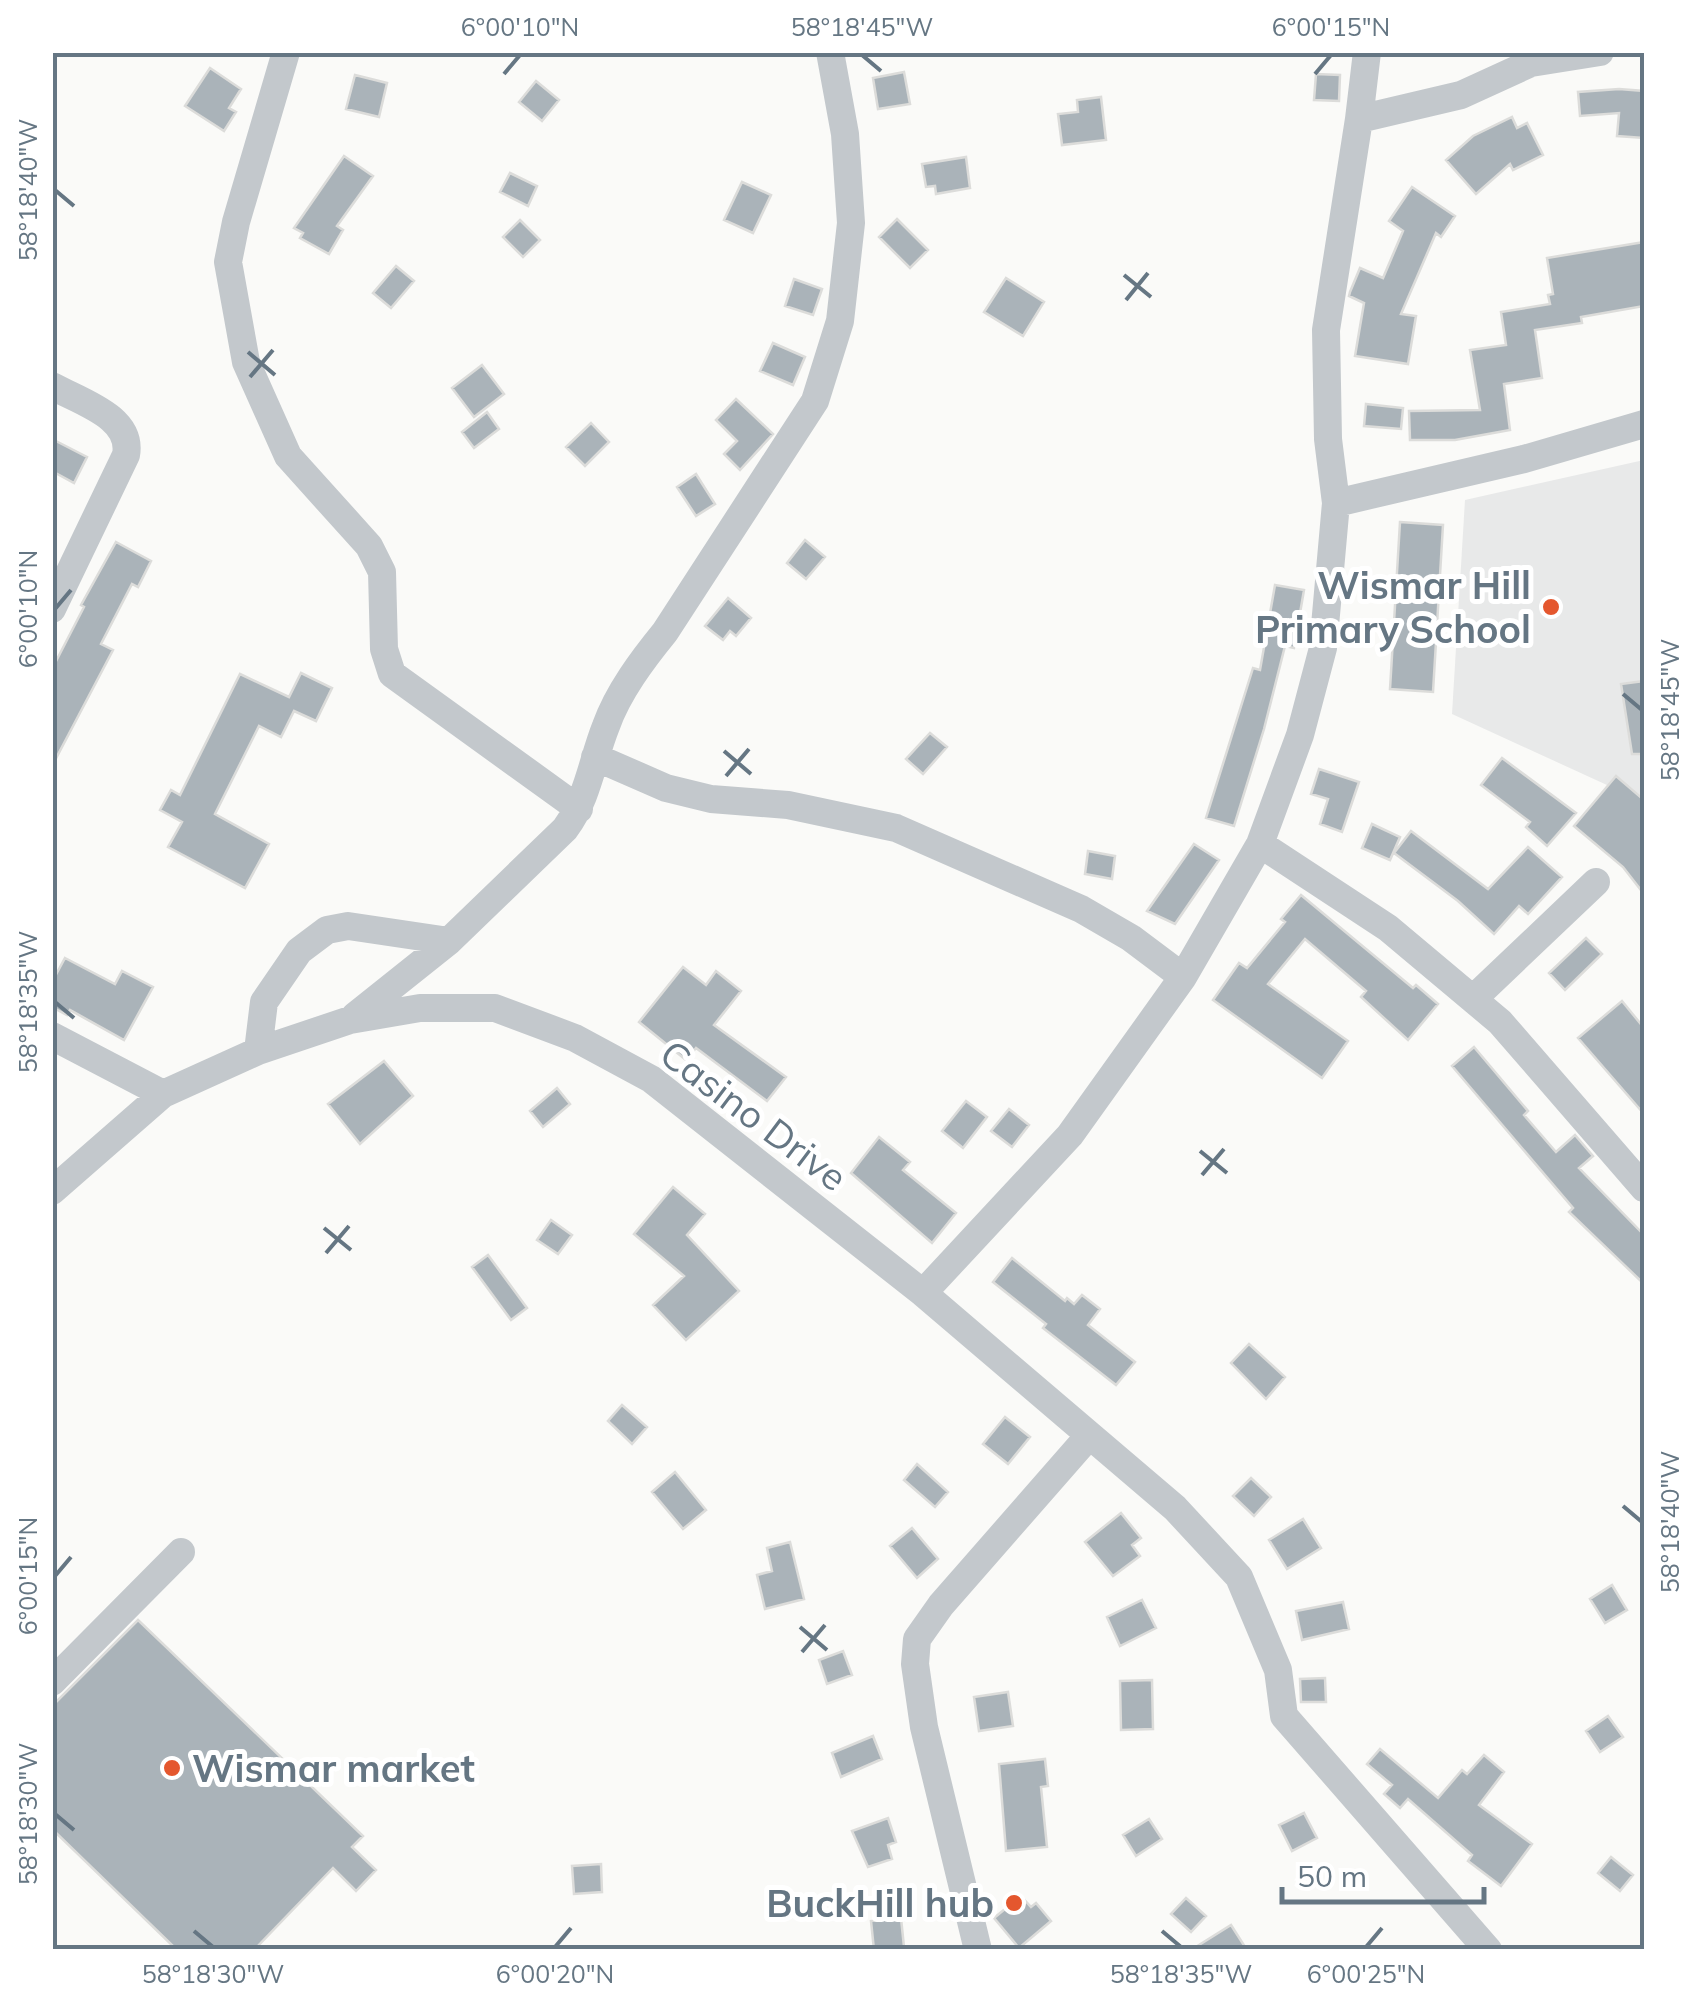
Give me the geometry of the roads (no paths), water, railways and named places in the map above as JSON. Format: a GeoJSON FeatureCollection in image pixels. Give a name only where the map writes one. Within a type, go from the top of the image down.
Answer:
{"type":"FeatureCollection","features":[{"type":"Feature","properties":{"kind":"street"},"geometry":{"type":"LineString","coordinates":[[286,52],[228,262],[246,362],[288,456],[370,546],[382,572],[384,650],[392,674],[579,810]]}},
{"type":"Feature","properties":{"kind":"street"},"geometry":{"type":"LineString","coordinates":[[350,1020],[449,941],[579,810],[607,721],[645,656],[665,632],[815,401],[840,322],[851,222],[845,134],[830,52]]}},
{"type":"Feature","properties":{"kind":"street"},"geometry":{"type":"LineString","coordinates":[[923,1292],[1070,1135],[1183,977],[1260,844],[1300,735],[1323,648],[1336,503],[1328,438],[1326,330],[1366,52]]}},
{"type":"Feature","properties":{"kind":"street"},"geometry":{"type":"LineString","coordinates":[[1497,52],[1532,63]]}},
{"type":"Feature","properties":{"kind":"street"},"geometry":{"type":"LineString","coordinates":[[1359,119],[1461,95],[1532,63],[1600,52]]}},
{"type":"Feature","properties":{"kind":"street"},"geometry":{"type":"LineString","coordinates":[[52,386],[122,426],[128,442],[126,456],[52,610]]}},
{"type":"Feature","properties":{"kind":"street"},"geometry":{"type":"LineString","coordinates":[[1336,503],[1524,459],[1644,424]]}},
{"type":"Feature","properties":{"kind":"street"},"geometry":{"type":"LineString","coordinates":[[595,757],[666,788],[788,805],[896,828],[1082,910],[1131,938],[1183,977]]}},
{"type":"Feature","properties":{"kind":"street"},"geometry":{"type":"LineString","coordinates":[[1260,844],[1388,928],[1500,1022],[1644,1188]]}},
{"type":"Feature","properties":{"kind":"street"},"geometry":{"type":"LineString","coordinates":[[1473,999],[1596,882]]}},
{"type":"Feature","properties":{"kind":"street"},"geometry":{"type":"LineString","coordinates":[[258,1050],[264,1002],[299,952],[327,930],[348,926],[449,941]]}},
{"type":"Feature","properties":{"kind":"street","name":"Casino Drive"},"geometry":{"type":"LineString","coordinates":[[52,1191],[163,1094],[258,1050],[350,1020],[420,1008],[495,1008],[575,1038],[652,1079],[923,1292],[1174,1508],[1239,1578],[1278,1670],[1284,1716],[1488,1950]]}},
{"type":"Feature","properties":{"kind":"street"},"geometry":{"type":"LineString","coordinates":[[52,1036],[163,1094]]}},
{"type":"Feature","properties":{"kind":"street"},"geometry":{"type":"LineString","coordinates":[[978,1950],[924,1727],[914,1664],[917,1640],[941,1605],[1088,1437]]}},
{"type":"Feature","properties":{"kind":"street"},"geometry":{"type":"LineString","coordinates":[[52,1682],[181,1552]]}},
{"type":"Feature","properties":{"kind":"place","name":"Wismar Hill Primary School"},"geometry":{"type":"Point","coordinates":[1551,607]}},
{"type":"Feature","properties":{"kind":"place","name":"Wismar market"},"geometry":{"type":"Point","coordinates":[172,1768]}},
{"type":"Feature","properties":{"kind":"place","name":"BuckHill hub"},"geometry":{"type":"Point","coordinates":[1014,1903]}}]}
